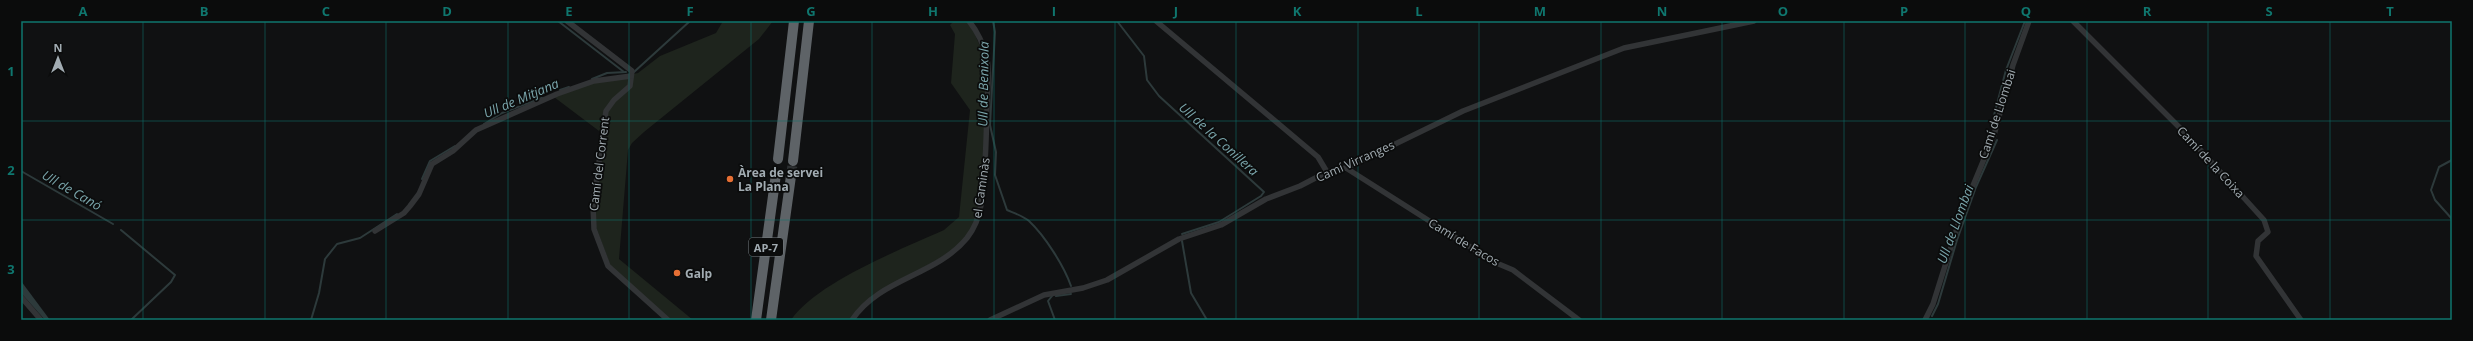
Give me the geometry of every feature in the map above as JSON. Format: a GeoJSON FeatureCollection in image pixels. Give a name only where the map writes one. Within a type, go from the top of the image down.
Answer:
{"type":"FeatureCollection","features":[{"type":"Feature","properties":{"kind":"highway"},"geometry":{"type":"LineString","coordinates":[[778,160],[794,21]]}},
{"type":"Feature","properties":{"kind":"highway"},"geometry":{"type":"LineString","coordinates":[[793,161],[809,21]]}},
{"type":"Feature","properties":{"kind":"highway","name":"AP-7"},"geometry":{"type":"LineString","coordinates":[[756,320],[776,174]]}},
{"type":"Feature","properties":{"kind":"highway","name":"AP-7"},"geometry":{"type":"LineString","coordinates":[[771,320],[791,176]]}},
{"type":"Feature","properties":{"kind":"street"},"geometry":{"type":"LineString","coordinates":[[375,231],[404,213],[419,194],[432,164],[453,151],[476,130],[557,94],[594,81],[631,76],[632,71],[567,21]]}},
{"type":"Feature","properties":{"kind":"street","name":"el Caminàs"},"geometry":{"type":"LineString","coordinates":[[852,320],[871,298],[889,286],[942,260],[955,250],[967,238],[976,224],[981,206],[986,153],[988,71],[984,48],[969,21]]}},
{"type":"Feature","properties":{"kind":"street"},"geometry":{"type":"LineString","coordinates":[[1156,21],[1318,157],[1327,172]]}},
{"type":"Feature","properties":{"kind":"street","name":"Camí Virranges"},"geometry":{"type":"LineString","coordinates":[[990,320],[1044,294],[1083,288],[1107,280],[1179,238],[1221,225],[1266,199],[1300,186],[1327,172],[1346,168],[1463,111],[1624,48],[1754,21]]}},
{"type":"Feature","properties":{"kind":"street","name":"Camí de Llombai"},"geometry":{"type":"LineString","coordinates":[[1925,320],[1933,304],[1962,212],[1994,135],[2013,65],[2029,21]]}},
{"type":"Feature","properties":{"kind":"street","name":"Camí de la Coixa"},"geometry":{"type":"LineString","coordinates":[[2073,21],[2184,132],[2264,220],[2268,232],[2258,241],[2256,256],[2301,320]]}},
{"type":"Feature","properties":{"kind":"street","name":"Camí del Corrent"},"geometry":{"type":"LineString","coordinates":[[631,76],[630,86],[614,100],[606,111],[592,219],[608,266],[668,320]]}},
{"type":"Feature","properties":{"kind":"street","name":"Camí de Facos"},"geometry":{"type":"LineString","coordinates":[[1346,168],[1494,262],[1513,270],[1579,320]]}},
{"type":"Feature","properties":{"kind":"street"},"geometry":{"type":"LineString","coordinates":[[21,297],[41,320]]}},
{"type":"Feature","properties":{"kind":"shaded area"},"geometry":{"type":"Polygon","coordinates":[[[723,21],[773,21],[759,39],[644,132],[632,143],[628,150],[619,259],[693,320],[669,320],[612,270],[593,219],[603,134],[554,97],[595,82],[638,73],[660,56],[716,33],[723,21]]]}},
{"type":"Feature","properties":{"kind":"shaded area"},"geometry":{"type":"Polygon","coordinates":[[[954,21],[969,21],[986,60],[985,153],[976,223],[955,250],[889,286],[852,320],[791,320],[803,306],[840,280],[884,257],[944,230],[959,217],[970,110],[951,83],[955,34],[950,25],[954,21]]]}},
{"type":"Feature","properties":{"kind":"shaded area"},"geometry":{"type":"Polygon","coordinates":[[[21,281],[50,320],[45,320],[21,293],[21,281]]]}},
{"type":"Feature","properties":{"kind":"waterway"},"geometry":{"type":"LineString","coordinates":[[558,21],[624,72]]}},
{"type":"Feature","properties":{"kind":"waterway","name":"Ull de Mitjana"},"geometry":{"type":"LineString","coordinates":[[634,72],[690,21]]}},
{"type":"Feature","properties":{"kind":"waterway","name":"Ull de Benixola"},"geometry":{"type":"LineString","coordinates":[[993,21],[995,32],[990,125],[996,152],[995,175],[1007,210],[1029,221],[1035,227],[1064,270],[1071,286]]}},
{"type":"Feature","properties":{"kind":"waterway","name":"Ull de la Conillera"},"geometry":{"type":"LineString","coordinates":[[1117,21],[1144,56],[1147,80],[1159,96],[1264,192],[1261,196],[1219,222],[1182,234]]}},
{"type":"Feature","properties":{"kind":"waterway","name":"Ull de Llombai"},"geometry":{"type":"LineString","coordinates":[[1993,119],[2006,70],[2025,21]]}},
{"type":"Feature","properties":{"kind":"waterway","name":"Ull de Mitjana"},"geometry":{"type":"LineString","coordinates":[[592,79],[607,73],[626,72]]}},
{"type":"Feature","properties":{"kind":"waterway","name":"Ull de Mitjana"},"geometry":{"type":"LineString","coordinates":[[560,90],[569,87]]}},
{"type":"Feature","properties":{"kind":"waterway","name":"Ull de Mitjana"},"geometry":{"type":"LineString","coordinates":[[484,124],[502,113],[542,98]]}},
{"type":"Feature","properties":{"kind":"waterway","name":"Ull de Llombai"},"geometry":{"type":"LineString","coordinates":[[1932,316],[1938,304],[1957,240],[1976,187],[1997,140]]}},
{"type":"Feature","properties":{"kind":"waterway","name":"Ull de Mitjana"},"geometry":{"type":"LineString","coordinates":[[422,179],[430,161],[455,146]]}},
{"type":"Feature","properties":{"kind":"waterway"},"geometry":{"type":"LineString","coordinates":[[2452,160],[2439,167],[2431,190],[2435,200],[2452,219]]}},
{"type":"Feature","properties":{"kind":"waterway","name":"Ull de Canó"},"geometry":{"type":"LineString","coordinates":[[21,171],[113,224]]}},
{"type":"Feature","properties":{"kind":"waterway","name":"Ull de Mitjana"},"geometry":{"type":"LineString","coordinates":[[311,320],[319,293],[325,259],[337,244],[360,238],[397,214]]}},
{"type":"Feature","properties":{"kind":"waterway","name":"Ull de Canó"},"geometry":{"type":"LineString","coordinates":[[121,230],[175,275],[171,282],[131,320]]}},
{"type":"Feature","properties":{"kind":"waterway","name":"Ull de la Conillera"},"geometry":{"type":"LineString","coordinates":[[1182,241],[1191,293],[1207,320]]}},
{"type":"Feature","properties":{"kind":"waterway","name":"Ull de Benixola"},"geometry":{"type":"LineString","coordinates":[[1056,296],[1071,294]]}},
{"type":"Feature","properties":{"kind":"waterway","name":"Ull de Benixola"},"geometry":{"type":"LineString","coordinates":[[1052,296],[1048,301],[1055,320]]}},
{"type":"Feature","properties":{"kind":"tunnel"},"geometry":{"type":"LineString","coordinates":[[791,176],[793,161]]}},
{"type":"Feature","properties":{"kind":"place","name":"Àrea de servei La Plana"},"geometry":{"type":"Point","coordinates":[730,179]}},
{"type":"Feature","properties":{"kind":"place","name":"Galp"},"geometry":{"type":"Point","coordinates":[677,273]}}]}
